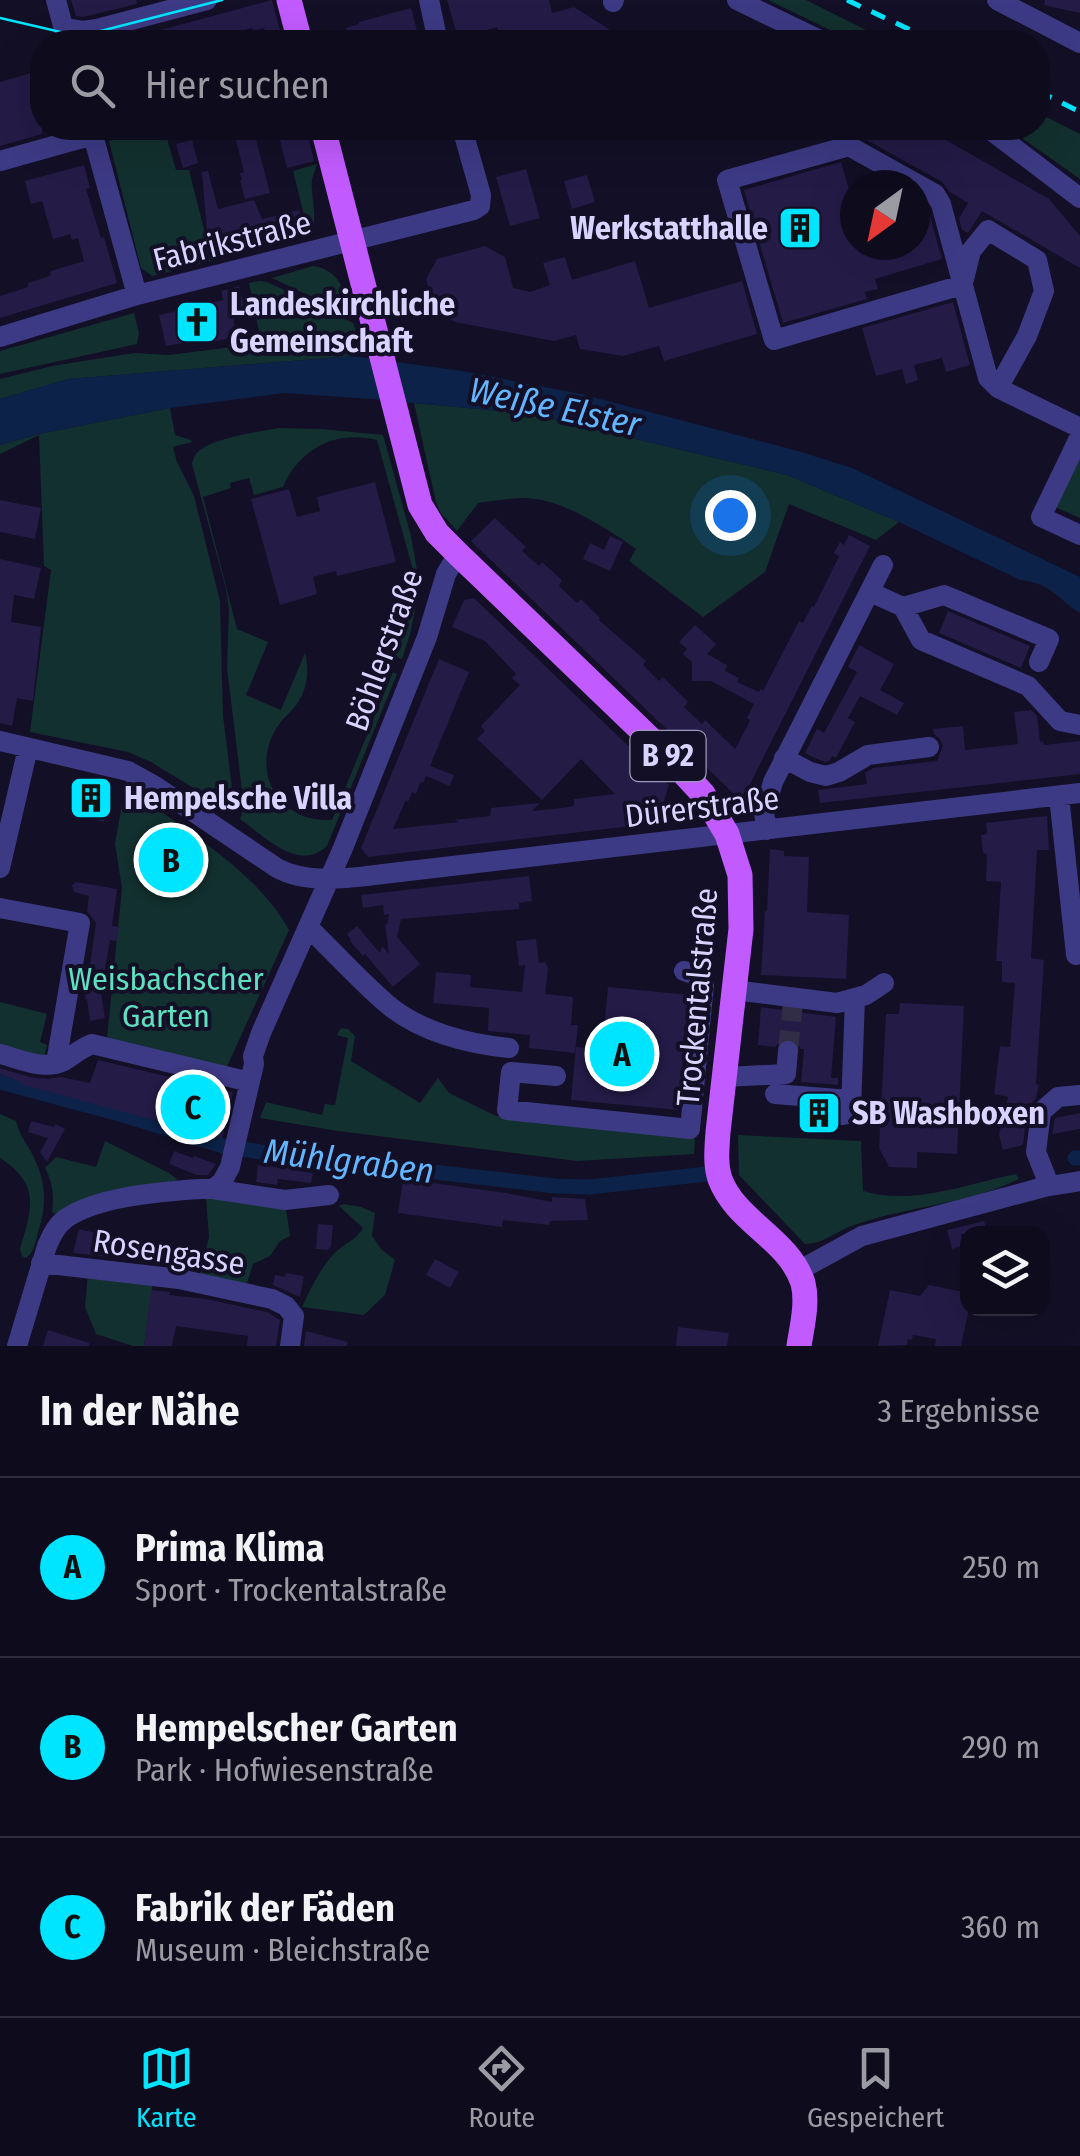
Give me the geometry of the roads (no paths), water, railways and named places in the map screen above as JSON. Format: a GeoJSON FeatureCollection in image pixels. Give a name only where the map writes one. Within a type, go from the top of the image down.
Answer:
{"type":"FeatureCollection","features":[{"type":"Feature","properties":{"kind":"main road"},"geometry":{"type":"LineString","coordinates":[[289,0],[297,30]]}},
{"type":"Feature","properties":{"kind":"main road","name":"Böhlerstraße"},"geometry":{"type":"LineString","coordinates":[[326,140],[420,506],[458,554]]}},
{"type":"Feature","properties":{"kind":"main road","name":"Trockentalstraße"},"geometry":{"type":"LineString","coordinates":[[458,554],[668,756],[702,794],[727,834],[742,891],[716,1153],[719,1176],[742,1212],[798,1271]]}},
{"type":"Feature","properties":{"kind":"main road"},"geometry":{"type":"LineString","coordinates":[[798,1271],[805,1301],[799,1346]]}},
{"type":"Feature","properties":{"kind":"street"},"geometry":{"type":"LineString","coordinates":[[56,0],[65,30]]}},
{"type":"Feature","properties":{"kind":"street"},"geometry":{"type":"LineString","coordinates":[[90,30],[207,0]]}},
{"type":"Feature","properties":{"kind":"street"},"geometry":{"type":"LineString","coordinates":[[428,0],[435,30]]}},
{"type":"Feature","properties":{"kind":"street"},"geometry":{"type":"LineString","coordinates":[[737,0],[799,30]]}},
{"type":"Feature","properties":{"kind":"street"},"geometry":{"type":"LineString","coordinates":[[997,0],[1080,42]]}},
{"type":"Feature","properties":{"kind":"street"},"geometry":{"type":"LineString","coordinates":[[0,161],[64,140]]}},
{"type":"Feature","properties":{"kind":"street"},"geometry":{"type":"LineString","coordinates":[[95,140],[138,295]]}},
{"type":"Feature","properties":{"kind":"street","name":"Fabrikstraße"},"geometry":{"type":"LineString","coordinates":[[0,337],[138,295],[474,210],[480,206],[481,195],[465,140]]}},
{"type":"Feature","properties":{"kind":"street"},"geometry":{"type":"LineString","coordinates":[[1004,140],[1080,198]]}},
{"type":"Feature","properties":{"kind":"street"},"geometry":{"type":"LineString","coordinates":[[962,285],[774,340],[728,180],[849,146],[935,194],[941,204],[988,378],[998,388],[1080,428]]}},
{"type":"Feature","properties":{"kind":"street"},"geometry":{"type":"LineString","coordinates":[[962,285],[970,252],[988,230],[1037,260],[1044,291],[1027,336],[998,388]]}},
{"type":"Feature","properties":{"kind":"street"},"geometry":{"type":"LineString","coordinates":[[1080,436],[1041,517],[1080,535]]}},
{"type":"Feature","properties":{"kind":"street","name":"Böhlerstraße"},"geometry":{"type":"LineString","coordinates":[[212,1189],[226,1175],[261,1033],[330,878],[413,674],[446,574],[458,554]]}},
{"type":"Feature","properties":{"kind":"street"},"geometry":{"type":"LineString","coordinates":[[768,830],[764,812],[784,758],[884,566]]}},
{"type":"Feature","properties":{"kind":"street"},"geometry":{"type":"LineString","coordinates":[[870,592],[903,607],[921,640],[1028,686],[1060,722],[1080,725]]}},
{"type":"Feature","properties":{"kind":"street"},"geometry":{"type":"LineString","coordinates":[[903,607],[944,596],[1049,639],[1039,662]]}},
{"type":"Feature","properties":{"kind":"street","name":"Dürerstraße"},"geometry":{"type":"LineString","coordinates":[[0,741],[128,770],[287,873],[330,878],[1070,795]]}},
{"type":"Feature","properties":{"kind":"street"},"geometry":{"type":"LineString","coordinates":[[784,758],[826,776],[868,755],[929,747]]}},
{"type":"Feature","properties":{"kind":"street"},"geometry":{"type":"LineString","coordinates":[[0,868],[28,748]]}},
{"type":"Feature","properties":{"kind":"street"},"geometry":{"type":"LineString","coordinates":[[1070,795],[1076,955]]}},
{"type":"Feature","properties":{"kind":"street"},"geometry":{"type":"LineString","coordinates":[[0,908],[80,923],[56,1064]]}},
{"type":"Feature","properties":{"kind":"street"},"geometry":{"type":"LineString","coordinates":[[309,928],[389,1006],[421,1026],[478,1044],[510,1048]]}},
{"type":"Feature","properties":{"kind":"street"},"geometry":{"type":"LineString","coordinates":[[556,1076],[511,1072],[507,1110],[690,1129],[704,985],[699,976],[684,971]]}},
{"type":"Feature","properties":{"kind":"street"},"geometry":{"type":"LineString","coordinates":[[734,990],[837,1003],[866,995],[884,983]]}},
{"type":"Feature","properties":{"kind":"street"},"geometry":{"type":"LineString","coordinates":[[775,1094],[847,1108],[855,998]]}},
{"type":"Feature","properties":{"kind":"street"},"geometry":{"type":"LineString","coordinates":[[0,1054],[37,1064],[56,1064],[92,1044],[250,1082]]}},
{"type":"Feature","properties":{"kind":"street"},"geometry":{"type":"LineString","coordinates":[[725,1076],[786,1074],[788,1051]]}},
{"type":"Feature","properties":{"kind":"street"},"geometry":{"type":"LineString","coordinates":[[762,1076],[795,1111]]}},
{"type":"Feature","properties":{"kind":"street"},"geometry":{"type":"LineString","coordinates":[[1044,1188],[1046,1178],[1036,1152],[1041,1112],[1058,1097],[1080,1095]]}},
{"type":"Feature","properties":{"kind":"street"},"geometry":{"type":"LineString","coordinates":[[798,1271],[862,1236],[1080,1180]]}},
{"type":"Feature","properties":{"kind":"street"},"geometry":{"type":"LineString","coordinates":[[17,1346],[53,1233],[64,1220],[90,1207],[124,1198],[212,1189],[285,1200],[329,1196]]}},
{"type":"Feature","properties":{"kind":"street","name":"Rosengasse"},"geometry":{"type":"LineString","coordinates":[[42,1264],[179,1279],[272,1299],[286,1306],[294,1316],[290,1346]]}},
{"type":"Feature","properties":{"kind":"water","name":"Weiße Elster"},"geometry":{"type":"Polygon","coordinates":[[[353,356],[462,371],[581,394],[852,468],[1080,577],[1080,613],[1039,584],[1020,580],[899,522],[787,475],[530,414],[284,393],[170,408],[0,445],[0,399],[68,379],[353,356]]]}},
{"type":"Feature","properties":{"kind":"waterway","name":"Mühlgraben"},"geometry":{"type":"LineString","coordinates":[[0,1082],[223,1146],[261,1152],[555,1186],[590,1187],[707,1174]]}},
{"type":"Feature","properties":{"kind":"waterway","name":"Mühlgraben"},"geometry":{"type":"LineString","coordinates":[[1075,1158],[1080,1158]]}},
{"type":"Feature","properties":{"kind":"tunnel"},"geometry":{"type":"LineString","coordinates":[[788,1051],[793,1003]]}},
{"type":"Feature","properties":{"kind":"tram line"},"geometry":{"type":"LineString","coordinates":[[105,30],[222,0]]}},
{"type":"Feature","properties":{"kind":"tram line"},"geometry":{"type":"LineString","coordinates":[[0,18],[52,30]]}},
{"type":"Feature","properties":{"kind":"railway"},"geometry":{"type":"LineString","coordinates":[[847,0],[911,30]]}},
{"type":"Feature","properties":{"kind":"railway"},"geometry":{"type":"LineString","coordinates":[[1050,97],[1080,112]]}},
{"type":"Feature","properties":{"kind":"place","name":"Werkstatthalle"},"geometry":{"type":"Point","coordinates":[800,228]}},
{"type":"Feature","properties":{"kind":"place","name":"Landeskirchliche Gemeinschaft"},"geometry":{"type":"Point","coordinates":[197,322]}},
{"type":"Feature","properties":{"kind":"place","name":"Hempelsche Villa"},"geometry":{"type":"Point","coordinates":[91,798]}},
{"type":"Feature","properties":{"kind":"place","name":"Hempelscher Garten"},"geometry":{"type":"Point","coordinates":[171,860]}},
{"type":"Feature","properties":{"kind":"place","name":"Prima Klima"},"geometry":{"type":"Point","coordinates":[622,1054]}},
{"type":"Feature","properties":{"kind":"place","name":"Fabrik der Fäden"},"geometry":{"type":"Point","coordinates":[193,1107]}},
{"type":"Feature","properties":{"kind":"place","name":"SB Washboxen"},"geometry":{"type":"Point","coordinates":[819,1113]}},
{"type":"Feature","properties":{"kind":"park label","name":"Weisbachscher Garten"},"geometry":{"type":"Point","coordinates":[166,998]}}]}
